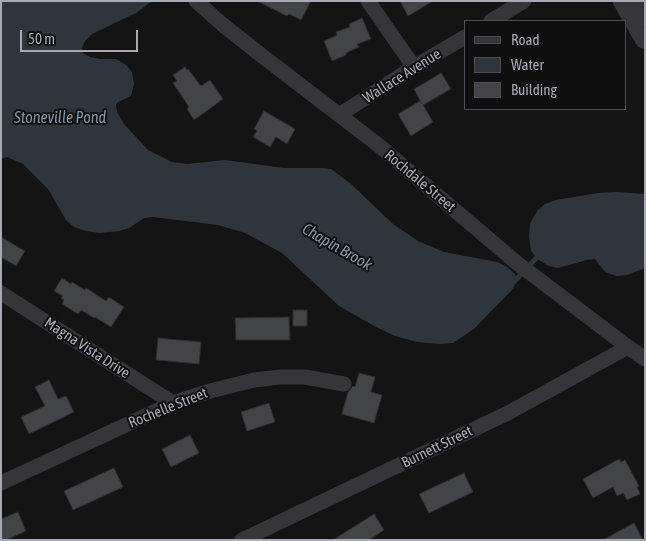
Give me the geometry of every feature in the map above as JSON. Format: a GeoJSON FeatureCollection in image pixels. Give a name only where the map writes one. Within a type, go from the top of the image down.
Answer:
{"type":"FeatureCollection","features":[{"type":"Feature","properties":{"kind":"street","name":"Rochdale Street"},"geometry":{"type":"LineString","coordinates":[[196,1],[223,25],[377,144],[517,263],[645,359]]}},
{"type":"Feature","properties":{"kind":"street"},"geometry":{"type":"LineString","coordinates":[[368,1],[414,66]]}},
{"type":"Feature","properties":{"kind":"street"},"geometry":{"type":"LineString","coordinates":[[493,20],[524,1]]}},
{"type":"Feature","properties":{"kind":"street"},"geometry":{"type":"LineString","coordinates":[[620,1],[643,41]]}},
{"type":"Feature","properties":{"kind":"street"},"geometry":{"type":"LineString","coordinates":[[634,1],[645,18]]}},
{"type":"Feature","properties":{"kind":"street","name":"Wallace Avenue"},"geometry":{"type":"LineString","coordinates":[[339,115],[414,66],[463,38]]}},
{"type":"Feature","properties":{"kind":"street","name":"Magna Vista Drive"},"geometry":{"type":"LineString","coordinates":[[1,293],[173,403]]}},
{"type":"Feature","properties":{"kind":"street","name":"Burnett Street"},"geometry":{"type":"LineString","coordinates":[[242,540],[508,412],[628,347]]}},
{"type":"Feature","properties":{"kind":"street","name":"Rochelle Street"},"geometry":{"type":"LineString","coordinates":[[1,483],[173,403],[229,385],[280,377],[305,377],[344,384]]}},
{"type":"Feature","properties":{"kind":"water","name":"Stoneville Pond"},"geometry":{"type":"Polygon","coordinates":[[[1,1],[152,1],[136,13],[92,34],[85,41],[82,48],[83,53],[90,57],[116,59],[126,65],[132,72],[134,84],[131,96],[118,102],[116,105],[117,112],[124,124],[148,150],[172,162],[187,164],[225,160],[284,168],[331,169],[351,184],[393,224],[418,241],[444,252],[497,262],[515,274],[517,282],[511,291],[474,329],[453,343],[417,342],[395,336],[339,306],[282,253],[245,233],[218,225],[153,217],[144,218],[129,228],[119,231],[100,233],[74,227],[66,220],[48,189],[23,164],[7,157],[1,159],[1,1]]]}},
{"type":"Feature","properties":{"kind":"water"},"geometry":{"type":"Polygon","coordinates":[[[598,193],[645,194],[645,268],[627,275],[617,276],[605,272],[595,259],[558,268],[549,266],[539,260],[531,251],[530,223],[538,210],[545,204],[556,200],[598,193]]]}},
{"type":"Feature","properties":{"kind":"building"},"geometry":{"type":"Polygon","coordinates":[[[257,1],[311,1],[301,20],[289,14],[287,16],[257,1]]]}},
{"type":"Feature","properties":{"kind":"building"},"geometry":{"type":"Polygon","coordinates":[[[400,1],[433,1],[408,16],[400,1]]]}},
{"type":"Feature","properties":{"kind":"building"},"geometry":{"type":"Polygon","coordinates":[[[362,18],[371,39],[357,44],[359,47],[332,61],[324,41],[337,35],[336,32],[350,27],[349,24],[362,18]]]}},
{"type":"Feature","properties":{"kind":"building"},"geometry":{"type":"Polygon","coordinates":[[[185,67],[201,86],[210,80],[223,99],[194,120],[187,109],[189,107],[173,83],[177,81],[173,75],[185,67]]]}},
{"type":"Feature","properties":{"kind":"building"},"geometry":{"type":"Polygon","coordinates":[[[441,73],[451,89],[423,105],[433,122],[411,136],[398,114],[420,101],[422,104],[414,89],[441,73]]]}},
{"type":"Feature","properties":{"kind":"building"},"geometry":{"type":"Polygon","coordinates":[[[264,111],[295,129],[287,144],[276,137],[270,147],[253,137],[257,131],[254,129],[264,111]]]}},
{"type":"Feature","properties":{"kind":"building"},"geometry":{"type":"Polygon","coordinates":[[[1,237],[25,251],[16,266],[1,257],[1,237]]]}},
{"type":"Feature","properties":{"kind":"building"},"geometry":{"type":"Polygon","coordinates":[[[62,278],[85,290],[86,288],[106,301],[109,297],[124,307],[111,327],[81,310],[78,314],[62,304],[64,300],[61,298],[63,296],[54,291],[62,278]]]}},
{"type":"Feature","properties":{"kind":"building"},"geometry":{"type":"Polygon","coordinates":[[[293,310],[307,310],[307,326],[293,326],[293,310]]]}},
{"type":"Feature","properties":{"kind":"building"},"geometry":{"type":"Polygon","coordinates":[[[289,317],[290,340],[236,340],[235,318],[289,317]]]}},
{"type":"Feature","properties":{"kind":"building"},"geometry":{"type":"Polygon","coordinates":[[[158,338],[201,342],[199,364],[156,360],[158,338]]]}},
{"type":"Feature","properties":{"kind":"building"},"geometry":{"type":"Polygon","coordinates":[[[359,373],[375,377],[371,392],[382,395],[374,423],[342,414],[348,392],[353,386],[355,387],[359,373]]]}},
{"type":"Feature","properties":{"kind":"building"},"geometry":{"type":"Polygon","coordinates":[[[49,380],[58,399],[66,396],[74,412],[29,434],[21,417],[45,406],[35,387],[49,380]]]}},
{"type":"Feature","properties":{"kind":"building"},"geometry":{"type":"Polygon","coordinates":[[[269,403],[275,422],[247,431],[241,412],[269,403]]]}},
{"type":"Feature","properties":{"kind":"building"},"geometry":{"type":"Polygon","coordinates":[[[190,435],[199,453],[171,467],[162,449],[190,435]]]}},
{"type":"Feature","properties":{"kind":"building"},"geometry":{"type":"Polygon","coordinates":[[[619,459],[621,462],[625,460],[639,486],[637,487],[640,494],[627,500],[623,493],[617,496],[613,487],[593,498],[583,479],[619,459]]]}},
{"type":"Feature","properties":{"kind":"building"},"geometry":{"type":"Polygon","coordinates":[[[114,468],[123,487],[73,510],[64,491],[114,468]]]}},
{"type":"Feature","properties":{"kind":"building"},"geometry":{"type":"Polygon","coordinates":[[[464,473],[473,492],[429,513],[419,494],[464,473]]]}},
{"type":"Feature","properties":{"kind":"building"},"geometry":{"type":"Polygon","coordinates":[[[18,512],[26,531],[6,540],[1,540],[1,519],[18,512]]]}},
{"type":"Feature","properties":{"kind":"building"},"geometry":{"type":"Polygon","coordinates":[[[374,514],[384,530],[369,540],[333,540],[374,514]]]}},
{"type":"Feature","properties":{"kind":"building"},"geometry":{"type":"Polygon","coordinates":[[[634,523],[643,540],[603,540],[634,523]]]}},
{"type":"Feature","properties":{"kind":"waterway","name":"Chapin Brook"},"geometry":{"type":"LineString","coordinates":[[512,284],[540,254]]}}]}
